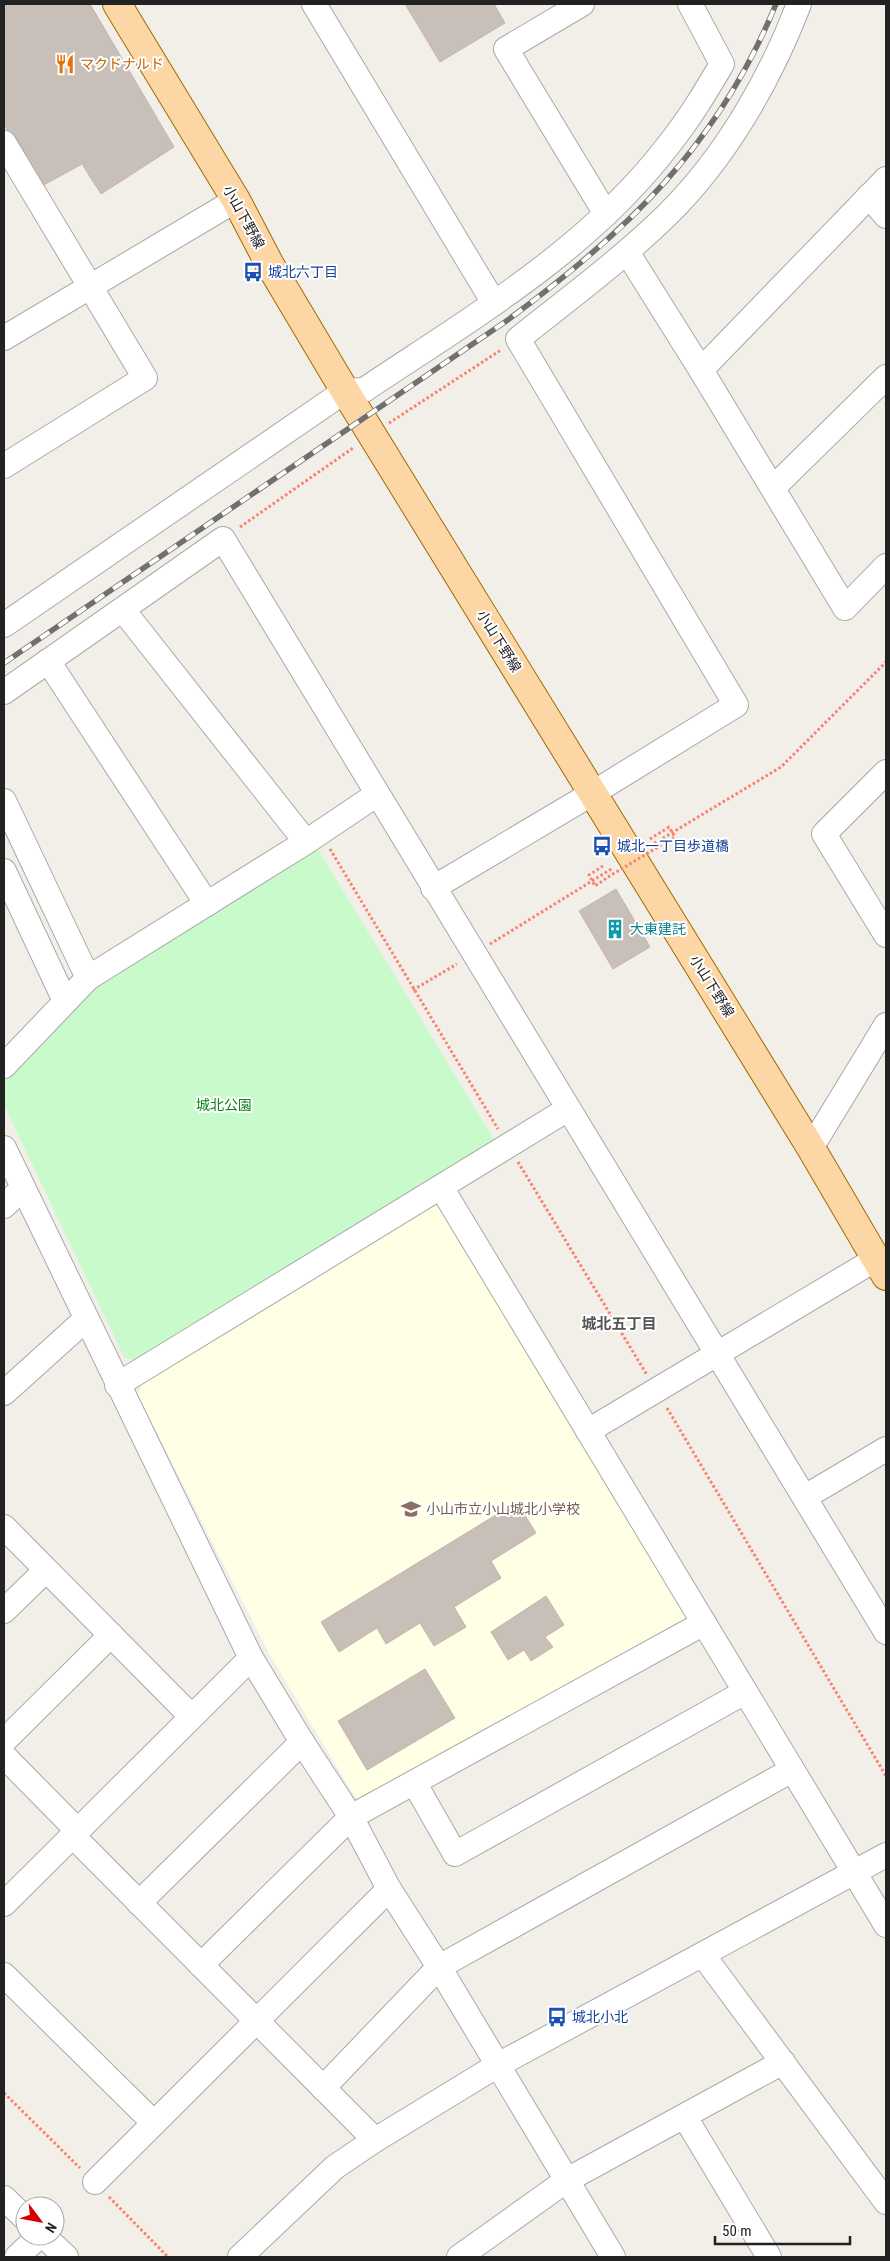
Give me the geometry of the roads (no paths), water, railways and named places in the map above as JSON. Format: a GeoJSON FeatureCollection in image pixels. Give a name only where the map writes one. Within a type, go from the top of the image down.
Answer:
{"type":"FeatureCollection","features":[{"type":"Feature","properties":{"kind":"main road","name":"小山下野線"},"geometry":{"type":"LineString","coordinates":[[117,4],[236,200],[270,265],[345,391],[593,793],[641,847],[881,1268]]}},
{"type":"Feature","properties":{"kind":"street"},"geometry":{"type":"LineString","coordinates":[[314,4],[494,303]]}},
{"type":"Feature","properties":{"kind":"street"},"geometry":{"type":"LineString","coordinates":[[582,4],[547,12],[506,50],[606,214]]}},
{"type":"Feature","properties":{"kind":"street"},"geometry":{"type":"LineString","coordinates":[[4,625],[345,391],[364,390],[494,303],[552,261],[606,214],[670,144],[722,64],[690,4]]}},
{"type":"Feature","properties":{"kind":"street"},"geometry":{"type":"LineString","coordinates":[[433,888],[736,705],[518,339],[627,252],[668,215],[705,174],[752,104],[799,4]]}},
{"type":"Feature","properties":{"kind":"street"},"geometry":{"type":"LineString","coordinates":[[4,143],[145,378],[4,466]]}},
{"type":"Feature","properties":{"kind":"street"},"geometry":{"type":"LineString","coordinates":[[701,370],[886,179]]}},
{"type":"Feature","properties":{"kind":"street"},"geometry":{"type":"LineString","coordinates":[[869,196],[886,216]]}},
{"type":"Feature","properties":{"kind":"street"},"geometry":{"type":"LineString","coordinates":[[4,338],[236,200]]}},
{"type":"Feature","properties":{"kind":"street"},"geometry":{"type":"LineString","coordinates":[[627,252],[845,608],[886,566]]}},
{"type":"Feature","properties":{"kind":"street"},"geometry":{"type":"LineString","coordinates":[[773,488],[886,377]]}},
{"type":"Feature","properties":{"kind":"street"},"geometry":{"type":"LineString","coordinates":[[4,692],[223,539],[376,795],[718,1353],[886,1632]]}},
{"type":"Feature","properties":{"kind":"street"},"geometry":{"type":"LineString","coordinates":[[123,610],[314,838]]}},
{"type":"Feature","properties":{"kind":"street"},"geometry":{"type":"LineString","coordinates":[[48,661],[208,904]]}},
{"type":"Feature","properties":{"kind":"street"},"geometry":{"type":"LineString","coordinates":[[886,772],[824,834],[886,935]]}},
{"type":"Feature","properties":{"kind":"street"},"geometry":{"type":"LineString","coordinates":[[4,1066],[88,978],[314,838],[376,795]]}},
{"type":"Feature","properties":{"kind":"street"},"geometry":{"type":"LineString","coordinates":[[4,801],[88,978]]}},
{"type":"Feature","properties":{"kind":"street"},"geometry":{"type":"LineString","coordinates":[[4,872],[64,1001]]}},
{"type":"Feature","properties":{"kind":"street"},"geometry":{"type":"LineString","coordinates":[[812,1148],[886,1025]]}},
{"type":"Feature","properties":{"kind":"street"},"geometry":{"type":"LineString","coordinates":[[117,1385],[568,1109]]}},
{"type":"Feature","properties":{"kind":"street"},"geometry":{"type":"LineString","coordinates":[[4,1148],[22,1189],[251,1658],[302,1742],[351,1817],[389,1888],[439,1967],[613,2257]]}},
{"type":"Feature","properties":{"kind":"street"},"geometry":{"type":"LineString","coordinates":[[441,1187],[886,1925]]}},
{"type":"Feature","properties":{"kind":"street"},"geometry":{"type":"LineString","coordinates":[[4,1206],[22,1189]]}},
{"type":"Feature","properties":{"kind":"street"},"geometry":{"type":"LineString","coordinates":[[588,1431],[718,1353],[881,1268]]}},
{"type":"Feature","properties":{"kind":"street"},"geometry":{"type":"LineString","coordinates":[[4,1393],[86,1319]]}},
{"type":"Feature","properties":{"kind":"street"},"geometry":{"type":"LineString","coordinates":[[805,1497],[886,1449]]}},
{"type":"Feature","properties":{"kind":"street"},"geometry":{"type":"LineString","coordinates":[[4,1527],[191,1716]]}},
{"type":"Feature","properties":{"kind":"street"},"geometry":{"type":"LineString","coordinates":[[4,1611],[46,1570]]}},
{"type":"Feature","properties":{"kind":"street"},"geometry":{"type":"LineString","coordinates":[[201,1965],[351,1817],[415,1784],[704,1623]]}},
{"type":"Feature","properties":{"kind":"street"},"geometry":{"type":"LineString","coordinates":[[4,1741],[111,1635]]}},
{"type":"Feature","properties":{"kind":"street"},"geometry":{"type":"LineString","coordinates":[[4,1904],[251,1658]]}},
{"type":"Feature","properties":{"kind":"street"},"geometry":{"type":"LineString","coordinates":[[415,1784],[455,1854],[746,1692]]}},
{"type":"Feature","properties":{"kind":"street"},"geometry":{"type":"LineString","coordinates":[[140,1903],[302,1742]]}},
{"type":"Feature","properties":{"kind":"street"},"geometry":{"type":"LineString","coordinates":[[4,1756],[140,1903],[375,2140]]}},
{"type":"Feature","properties":{"kind":"street"},"geometry":{"type":"LineString","coordinates":[[323,2088],[439,1967],[792,1770]]}},
{"type":"Feature","properties":{"kind":"street"},"geometry":{"type":"LineString","coordinates":[[240,2257],[335,2167],[375,2140],[498,2065],[886,1856]]}},
{"type":"Feature","properties":{"kind":"street"},"geometry":{"type":"LineString","coordinates":[[95,2182],[389,1888]]}},
{"type":"Feature","properties":{"kind":"street"},"geometry":{"type":"LineString","coordinates":[[703,1955],[886,2202]]}},
{"type":"Feature","properties":{"kind":"street"},"geometry":{"type":"LineString","coordinates":[[4,1975],[154,2123]]}},
{"type":"Feature","properties":{"kind":"street"},"geometry":{"type":"LineString","coordinates":[[466,2255],[567,2180],[784,2062]]}},
{"type":"Feature","properties":{"kind":"street"},"geometry":{"type":"LineString","coordinates":[[685,2117],[769,2257]]}},
{"type":"Feature","properties":{"kind":"street"},"geometry":{"type":"LineString","coordinates":[[4,2198],[15,2208]]}},
{"type":"Feature","properties":{"kind":"street"},"geometry":{"type":"LineString","coordinates":[[17,2257],[29,2246]]}},
{"type":"Feature","properties":{"kind":"street"},"geometry":{"type":"LineString","coordinates":[[54,2246],[66,2257]]}},
{"type":"Feature","properties":{"kind":"railway"},"geometry":{"type":"LineString","coordinates":[[4,663],[505,322],[590,255],[629,220],[697,144],[726,101],[753,55],[776,4]]}},
{"type":"Feature","properties":{"kind":"place","name":"マクドナルド"},"geometry":{"type":"Point","coordinates":[65,64]}},
{"type":"Feature","properties":{"kind":"place","name":"城北六丁目"},"geometry":{"type":"Point","coordinates":[253,272]}},
{"type":"Feature","properties":{"kind":"place","name":"城北一丁目歩道橋"},"geometry":{"type":"Point","coordinates":[602,846]}},
{"type":"Feature","properties":{"kind":"place","name":"大東建託"},"geometry":{"type":"Point","coordinates":[615,929]}},
{"type":"Feature","properties":{"kind":"place","name":"小山市立小山城北小学校"},"geometry":{"type":"Point","coordinates":[411,1509]}},
{"type":"Feature","properties":{"kind":"place","name":"城北小北"},"geometry":{"type":"Point","coordinates":[557,2017]}},
{"type":"Feature","properties":{"kind":"district","name":"城北五丁目"},"geometry":{"type":"Point","coordinates":[619,1324]}},
{"type":"Feature","properties":{"kind":"park label","name":"城北公園"},"geometry":{"type":"Point","coordinates":[224,1105]}}]}
